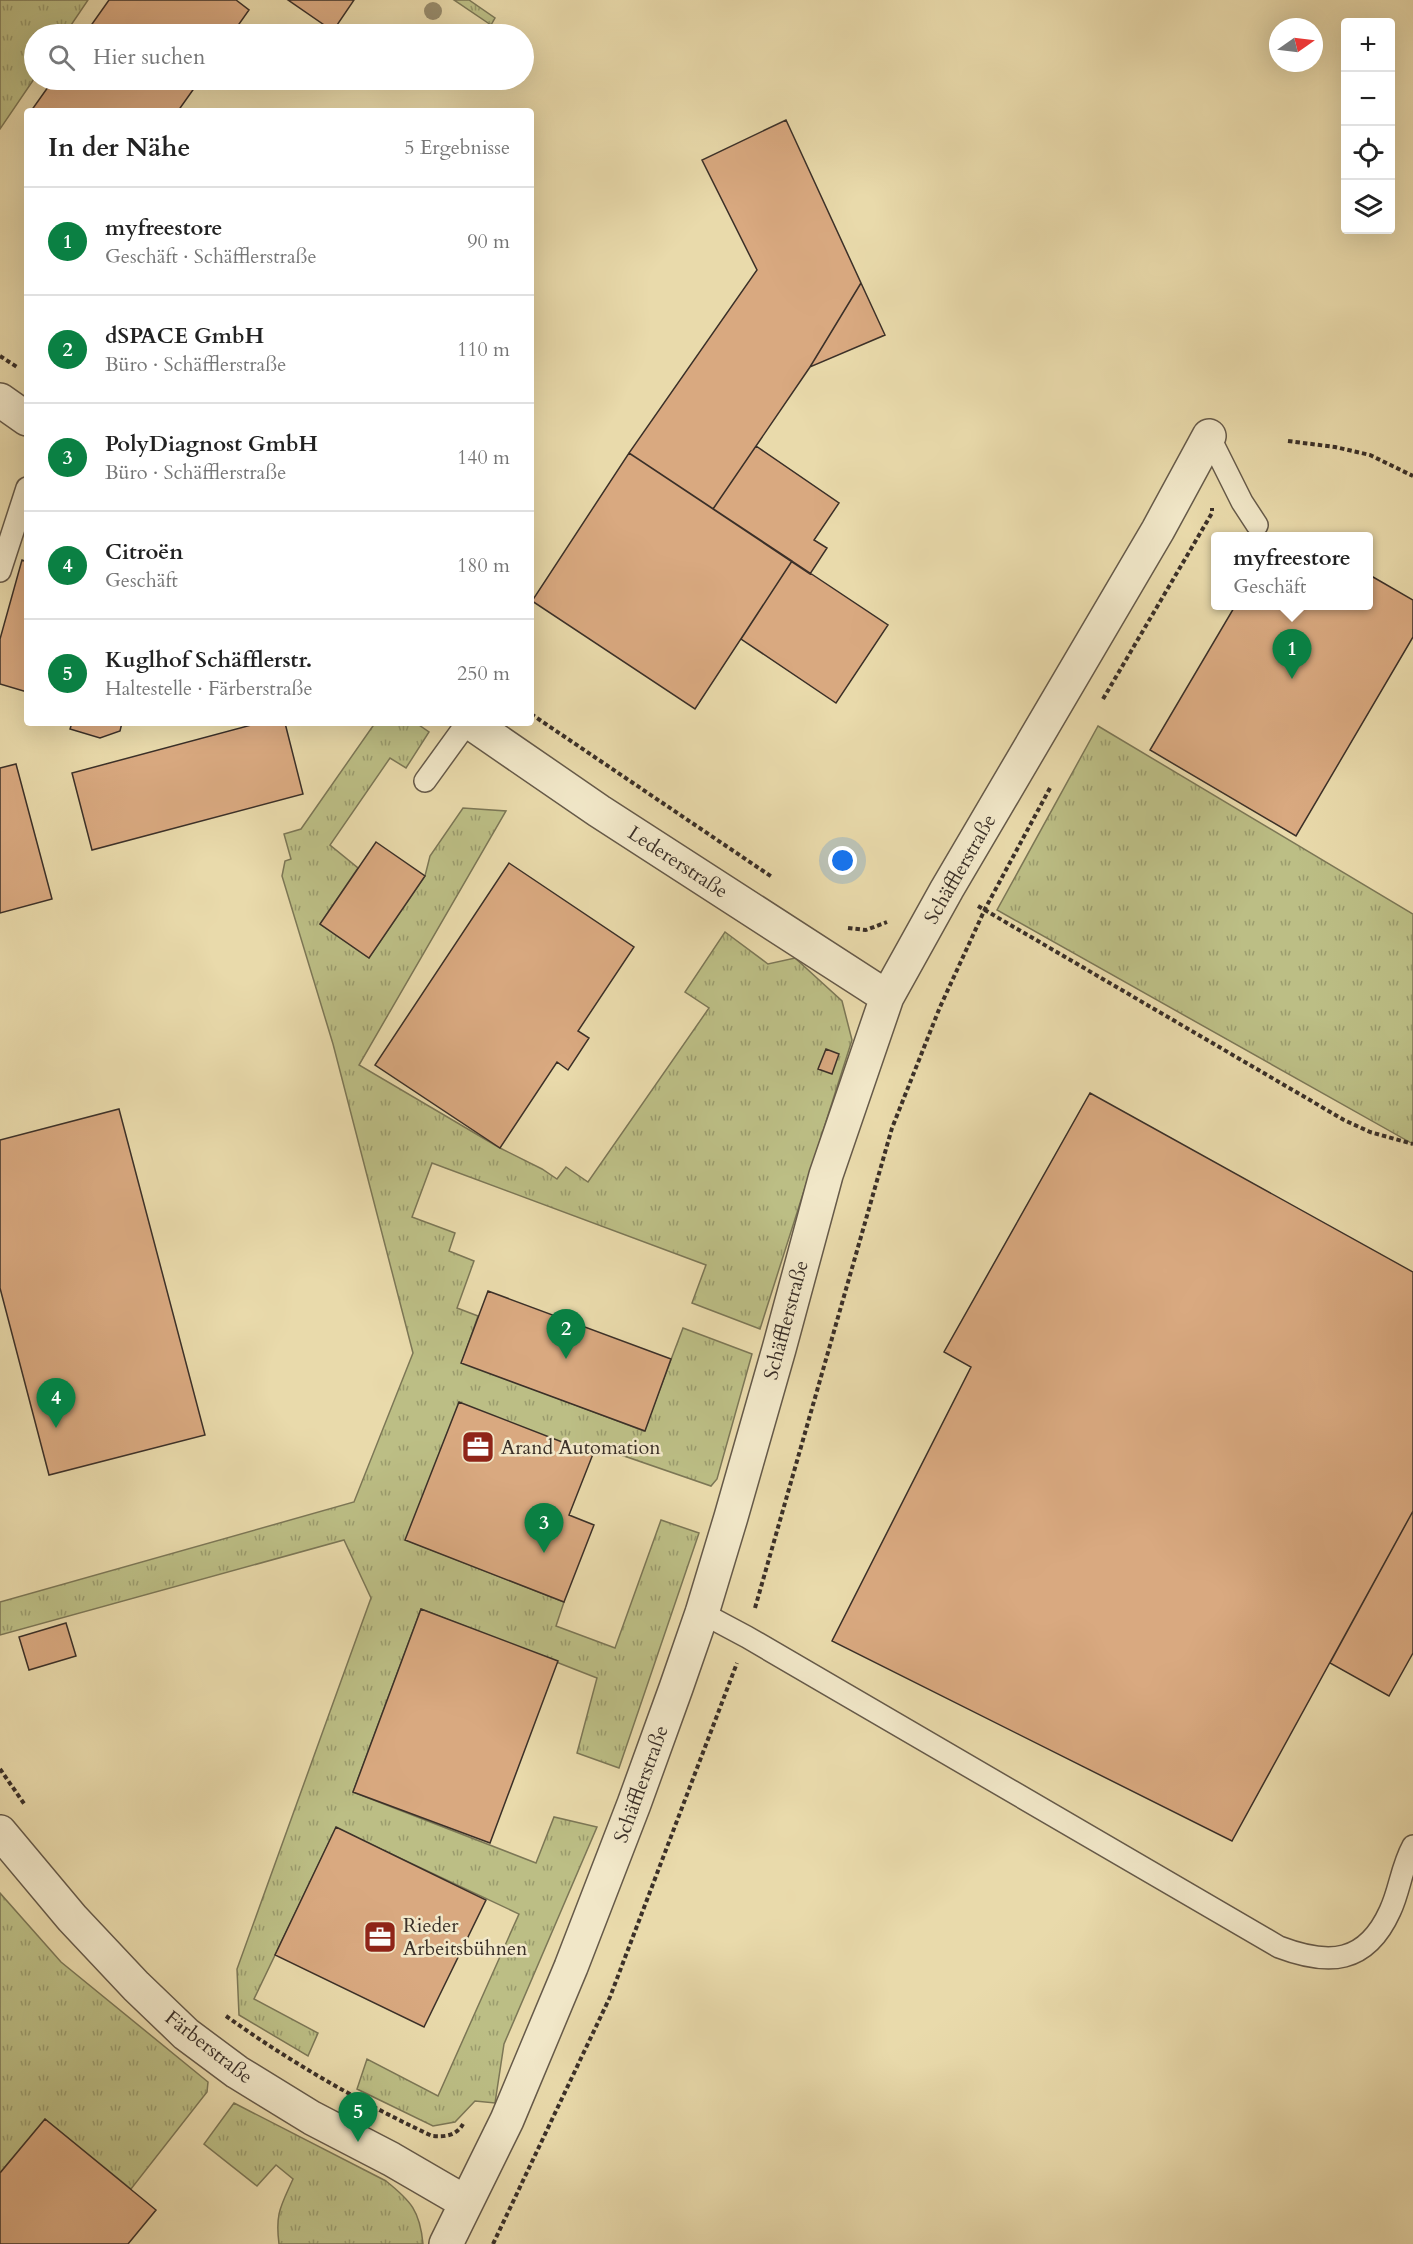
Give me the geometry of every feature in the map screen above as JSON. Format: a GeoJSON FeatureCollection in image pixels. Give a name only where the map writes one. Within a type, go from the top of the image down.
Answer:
{"type":"FeatureCollection","features":[{"type":"Feature","properties":{"kind":"street"},"geometry":{"type":"LineString","coordinates":[[0,400],[24,417]]}},
{"type":"Feature","properties":{"kind":"street","name":"Schäfflerstraße"},"geometry":{"type":"LineString","coordinates":[[446,2244],[507,2120],[571,1966],[634,1804],[702,1613],[776,1360],[826,1175],[888,997],[947,889],[1158,530],[1209,435]]}},
{"type":"Feature","properties":{"kind":"street","name":"Ledererstraße"},"geometry":{"type":"LineString","coordinates":[[473,726],[599,811],[888,997]]}},
{"type":"Feature","properties":{"kind":"street","name":"Färberstraße"},"geometry":{"type":"LineString","coordinates":[[0,1832],[72,1918],[136,1986],[186,2034],[237,2072],[312,2118],[391,2159],[465,2202]]}},
{"type":"Feature","properties":{"kind":"lane"},"geometry":{"type":"LineString","coordinates":[[1209,435],[1242,502],[1257,525]]}},
{"type":"Feature","properties":{"kind":"lane"},"geometry":{"type":"LineString","coordinates":[[0,571],[24,497]]}},
{"type":"Feature","properties":{"kind":"lane"},"geometry":{"type":"LineString","coordinates":[[425,781],[467,726]]}},
{"type":"Feature","properties":{"kind":"lane"},"geometry":{"type":"LineString","coordinates":[[702,1613],[1279,1947],[1300,1955],[1325,1959],[1345,1958],[1366,1947],[1390,1911],[1404,1863],[1413,1846]]}},
{"type":"Feature","properties":{"kind":"path"},"geometry":{"type":"LineString","coordinates":[[1288,441],[1335,447],[1370,455],[1413,476]]}},
{"type":"Feature","properties":{"kind":"path"},"geometry":{"type":"LineString","coordinates":[[1101,702],[1212,513],[1212,502]]}},
{"type":"Feature","properties":{"kind":"path"},"geometry":{"type":"LineString","coordinates":[[534,716],[777,881]]}},
{"type":"Feature","properties":{"kind":"path"},"geometry":{"type":"LineString","coordinates":[[493,2244],[610,1997],[747,1637],[892,1128],[939,1006],[985,909],[1055,780]]}},
{"type":"Feature","properties":{"kind":"path"},"geometry":{"type":"LineString","coordinates":[[985,909],[1344,1120],[1370,1132],[1413,1144]]}},
{"type":"Feature","properties":{"kind":"path"},"geometry":{"type":"LineString","coordinates":[[845,926],[860,931],[878,927],[890,920]]}},
{"type":"Feature","properties":{"kind":"path"},"geometry":{"type":"LineString","coordinates":[[0,1769],[29,1811]]}},
{"type":"Feature","properties":{"kind":"path"},"geometry":{"type":"LineString","coordinates":[[216,2010],[262,2042],[301,2065],[432,2136],[442,2137],[454,2134],[469,2115],[483,2112],[545,2136]]}},
{"type":"Feature","properties":{"kind":"green space"},"geometry":{"type":"Polygon","coordinates":[[[0,0],[88,0],[72,24],[24,24],[24,90],[27,90],[0,129],[0,0]]]}},
{"type":"Feature","properties":{"kind":"green space"},"geometry":{"type":"Polygon","coordinates":[[[454,0],[469,0],[495,18],[490,24],[454,0]]]}},
{"type":"Feature","properties":{"kind":"green space"},"geometry":{"type":"Polygon","coordinates":[[[373,726],[420,726],[429,732],[406,768],[390,758],[330,845],[358,868],[320,924],[369,958],[425,876],[430,856],[463,808],[506,811],[359,1065],[557,1179],[566,1167],[588,1182],[709,1008],[685,992],[725,932],[768,964],[795,958],[842,1001],[852,1040],[760,1329],[692,1303],[706,1265],[432,1163],[412,1217],[455,1233],[449,1251],[474,1261],[457,1308],[478,1316],[462,1362],[644,1431],[683,1328],[752,1354],[717,1479],[711,1486],[598,1447],[593,1454],[406,1540],[564,1602],[556,1626],[615,1648],[661,1520],[699,1533],[619,1768],[577,1753],[597,1678],[421,1609],[353,1792],[536,1863],[554,1817],[597,1827],[504,2044],[495,2103],[475,2101],[455,2122],[433,2126],[357,2089],[367,2059],[438,2096],[519,1914],[336,1828],[254,1999],[318,2033],[308,2056],[239,2015],[237,1969],[371,1598],[344,1540],[0,1635],[0,1602],[354,1502],[413,1353],[333,1044],[282,876],[285,861],[291,859],[284,834],[301,829],[373,726]]]}},
{"type":"Feature","properties":{"kind":"green space"},"geometry":{"type":"Polygon","coordinates":[[[1098,726],[1413,914],[1413,1144],[997,910],[1098,726]]]}},
{"type":"Feature","properties":{"kind":"green space"},"geometry":{"type":"Polygon","coordinates":[[[0,1893],[61,1962],[208,2082],[207,2092],[131,2189],[45,2119],[0,2173],[0,1893]]]}},
{"type":"Feature","properties":{"kind":"green space"},"geometry":{"type":"Polygon","coordinates":[[[234,2103],[386,2181],[413,2208],[422,2233],[423,2244],[279,2244],[280,2210],[293,2179],[276,2165],[257,2186],[204,2144],[234,2103]]]}},
{"type":"Feature","properties":{"kind":"building"},"geometry":{"type":"Polygon","coordinates":[[[109,0],[236,0],[249,10],[239,24],[92,24],[109,0]]]}},
{"type":"Feature","properties":{"kind":"building"},"geometry":{"type":"Polygon","coordinates":[[[288,0],[354,0],[338,24],[323,24],[288,0]]]}},
{"type":"Feature","properties":{"kind":"building"},"geometry":{"type":"Polygon","coordinates":[[[46,90],[193,90],[180,108],[33,108],[46,90]]]}},
{"type":"Feature","properties":{"kind":"building"},"geometry":{"type":"Polygon","coordinates":[[[786,120],[861,283],[810,367],[713,509],[629,453],[757,270],[702,160],[786,120]]]}},
{"type":"Feature","properties":{"kind":"building"},"geometry":{"type":"Polygon","coordinates":[[[861,283],[885,335],[810,367],[861,283]]]}},
{"type":"Feature","properties":{"kind":"building"},"geometry":{"type":"Polygon","coordinates":[[[756,446],[839,503],[814,540],[827,548],[810,574],[713,509],[756,446]]]}},
{"type":"Feature","properties":{"kind":"building"},"geometry":{"type":"Polygon","coordinates":[[[629,453],[792,561],[695,709],[534,602],[534,598],[629,453]]]}},
{"type":"Feature","properties":{"kind":"building"},"geometry":{"type":"Polygon","coordinates":[[[22,560],[24,561],[24,691],[0,684],[0,639],[22,560]]]}},
{"type":"Feature","properties":{"kind":"building"},"geometry":{"type":"Polygon","coordinates":[[[792,561],[888,625],[836,703],[741,639],[792,561]]]}},
{"type":"Feature","properties":{"kind":"building"},"geometry":{"type":"Polygon","coordinates":[[[1373,577],[1413,600],[1413,637],[1296,836],[1150,750],[1233,610],[1373,610],[1373,577]]]}},
{"type":"Feature","properties":{"kind":"building"},"geometry":{"type":"Polygon","coordinates":[[[71,726],[121,726],[120,731],[100,738],[70,729],[71,726]]]}},
{"type":"Feature","properties":{"kind":"building"},"geometry":{"type":"Polygon","coordinates":[[[248,726],[286,726],[303,794],[92,850],[72,773],[248,726]]]}},
{"type":"Feature","properties":{"kind":"building"},"geometry":{"type":"Polygon","coordinates":[[[16,764],[52,899],[0,913],[0,768],[16,764]]]}},
{"type":"Feature","properties":{"kind":"building"},"geometry":{"type":"Polygon","coordinates":[[[376,842],[425,876],[369,958],[320,924],[376,842]]]}},
{"type":"Feature","properties":{"kind":"building"},"geometry":{"type":"Polygon","coordinates":[[[509,863],[634,947],[578,1031],[589,1038],[568,1070],[557,1062],[500,1148],[375,1065],[509,863]]]}},
{"type":"Feature","properties":{"kind":"building"},"geometry":{"type":"Polygon","coordinates":[[[826,1049],[839,1054],[832,1074],[818,1069],[826,1049]]]}},
{"type":"Feature","properties":{"kind":"building"},"geometry":{"type":"Polygon","coordinates":[[[1090,1093],[1413,1272],[1413,1511],[1232,1841],[832,1641],[971,1367],[944,1352],[1090,1093]]]}},
{"type":"Feature","properties":{"kind":"building"},"geometry":{"type":"Polygon","coordinates":[[[119,1109],[205,1435],[49,1475],[0,1288],[0,1140],[119,1109]]]}},
{"type":"Feature","properties":{"kind":"building"},"geometry":{"type":"Polygon","coordinates":[[[488,1291],[671,1359],[645,1431],[461,1363],[488,1291]]]}},
{"type":"Feature","properties":{"kind":"building"},"geometry":{"type":"Polygon","coordinates":[[[459,1402],[593,1454],[569,1515],[594,1525],[564,1602],[405,1540],[459,1402]]]}},
{"type":"Feature","properties":{"kind":"building"},"geometry":{"type":"Polygon","coordinates":[[[1413,1511],[1413,1653],[1389,1696],[1330,1663],[1413,1511]]]}},
{"type":"Feature","properties":{"kind":"building"},"geometry":{"type":"Polygon","coordinates":[[[421,1609],[558,1661],[490,1843],[353,1792],[421,1609]]]}},
{"type":"Feature","properties":{"kind":"building"},"geometry":{"type":"Polygon","coordinates":[[[66,1623],[76,1656],[29,1670],[19,1637],[66,1623]]]}},
{"type":"Feature","properties":{"kind":"building"},"geometry":{"type":"Polygon","coordinates":[[[336,1827],[486,1900],[424,2027],[275,1955],[336,1827]]]}},
{"type":"Feature","properties":{"kind":"building"},"geometry":{"type":"Polygon","coordinates":[[[45,2119],[156,2210],[128,2244],[0,2244],[0,2173],[45,2119]]]}},
{"type":"Feature","properties":{"kind":"place","name":"myfreestore"},"geometry":{"type":"Point","coordinates":[1292,679]}},
{"type":"Feature","properties":{"kind":"place","name":"dSPACE GmbH"},"geometry":{"type":"Point","coordinates":[566,1359]}},
{"type":"Feature","properties":{"kind":"place","name":"Citroën"},"geometry":{"type":"Point","coordinates":[56,1428]}},
{"type":"Feature","properties":{"kind":"place","name":"Arand Automation"},"geometry":{"type":"Point","coordinates":[478,1447]}},
{"type":"Feature","properties":{"kind":"place","name":"PolyDiagnost GmbH"},"geometry":{"type":"Point","coordinates":[544,1553]}},
{"type":"Feature","properties":{"kind":"place","name":"Rieder Arbeitsbühnen"},"geometry":{"type":"Point","coordinates":[380,1937]}},
{"type":"Feature","properties":{"kind":"place","name":"Kuglhof Schäfflerstr."},"geometry":{"type":"Point","coordinates":[358,2142]}}]}
